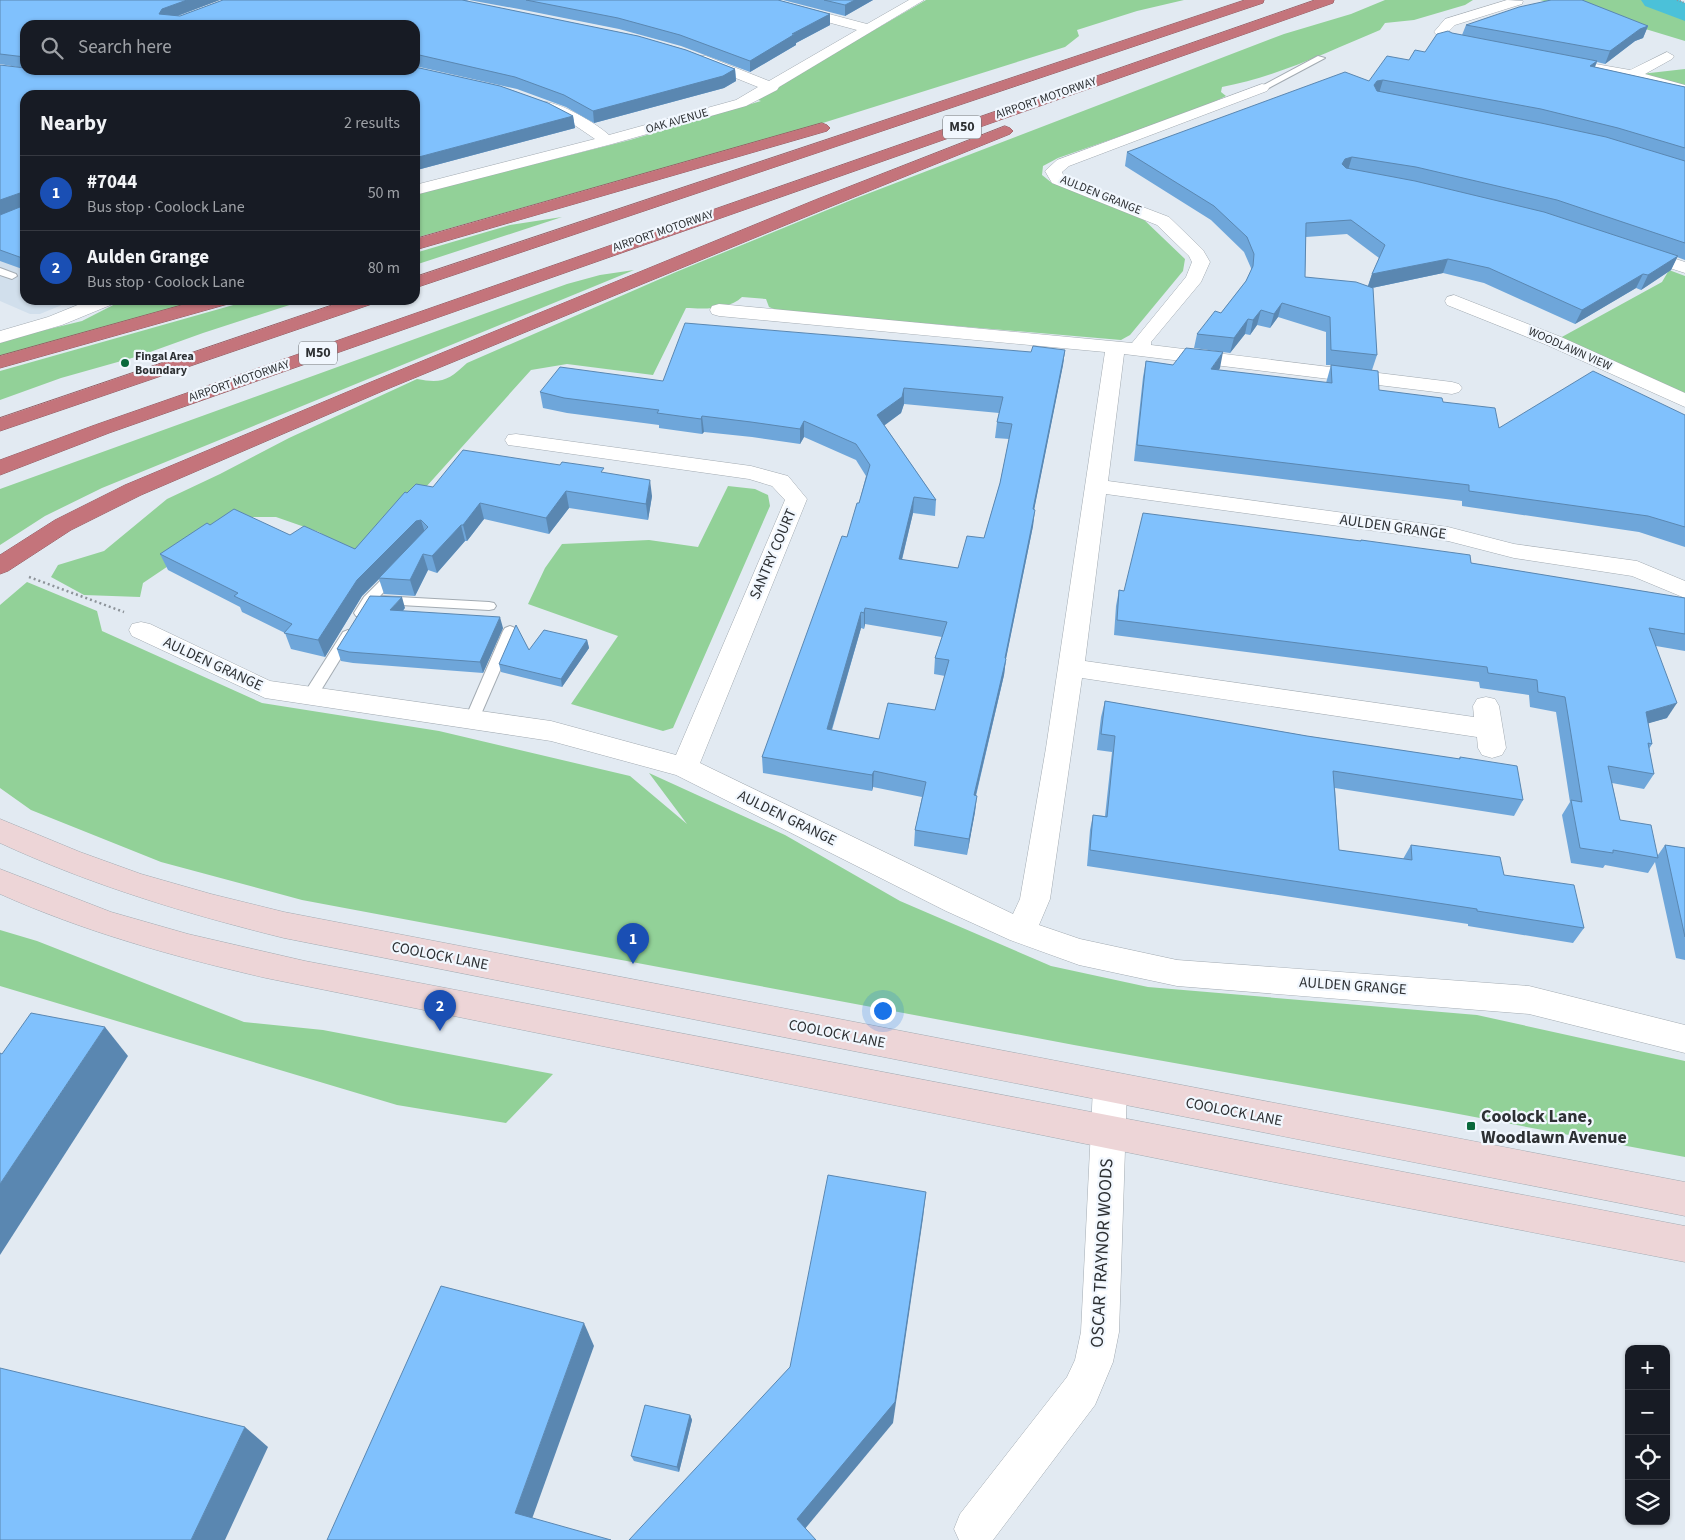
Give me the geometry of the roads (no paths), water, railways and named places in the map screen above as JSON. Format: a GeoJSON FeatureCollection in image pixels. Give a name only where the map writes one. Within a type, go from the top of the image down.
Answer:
{"type":"FeatureCollection","features":[{"type":"Feature","properties":{"kind":"highway","name":"AIRPORT MOTORWAY"},"geometry":{"type":"LineString","coordinates":[[420,281],[1258,0]]}},
{"type":"Feature","properties":{"kind":"highway","name":"AIRPORT MOTORWAY"},"geometry":{"type":"LineString","coordinates":[[0,468],[102,429],[549,271],[1328,0]]}},
{"type":"Feature","properties":{"kind":"highway"},"geometry":{"type":"LineString","coordinates":[[922,97],[1161,22],[1199,20]]}},
{"type":"Feature","properties":{"kind":"highway"},"geometry":{"type":"LineString","coordinates":[[0,566],[63,525],[134,490],[378,386],[812,207],[1198,56],[1224,36]]}},
{"type":"Feature","properties":{"kind":"highway"},"geometry":{"type":"LineString","coordinates":[[420,244],[839,122]]}},
{"type":"Feature","properties":{"kind":"highway"},"geometry":{"type":"LineString","coordinates":[[0,362],[203,305]]}},
{"type":"Feature","properties":{"kind":"highway","name":"M50"},"geometry":{"type":"LineString","coordinates":[[0,425],[350,305]]}},
{"type":"Feature","properties":{"kind":"main road","name":"COOLOCK LANE"},"geometry":{"type":"LineString","coordinates":[[0,830],[85,867],[140,887],[236,914],[1110,1088],[1685,1199]]}},
{"type":"Feature","properties":{"kind":"main road"},"geometry":{"type":"LineString","coordinates":[[0,881],[77,913],[139,934],[214,954],[314,976],[1685,1244]]}},
{"type":"Feature","properties":{"kind":"street"},"geometry":{"type":"LineString","coordinates":[[761,0],[868,29]]}},
{"type":"Feature","properties":{"kind":"street","name":"OAK AVENUE"},"geometry":{"type":"LineString","coordinates":[[420,189],[606,141],[741,103],[918,0]]}},
{"type":"Feature","properties":{"kind":"street"},"geometry":{"type":"LineString","coordinates":[[1491,48],[1453,41],[1441,32],[1450,22],[1517,0]]}},
{"type":"Feature","properties":{"kind":"street"},"geometry":{"type":"LineString","coordinates":[[690,55],[772,86]]}},
{"type":"Feature","properties":{"kind":"street"},"geometry":{"type":"LineString","coordinates":[[1632,75],[1667,56]]}},
{"type":"Feature","properties":{"kind":"street"},"geometry":{"type":"LineString","coordinates":[[1566,62],[1685,88]]}},
{"type":"Feature","properties":{"kind":"street","name":"AULDEN GRANGE"},"geometry":{"type":"LineString","coordinates":[[1140,350],[1142,341],[1195,278],[1202,262],[1197,254],[1162,221],[1058,180],[1053,170],[1063,163],[1237,91],[1262,88]]}},
{"type":"Feature","properties":{"kind":"street"},"geometry":{"type":"LineString","coordinates":[[526,100],[568,116],[599,134],[606,141]]}},
{"type":"Feature","properties":{"kind":"street"},"geometry":{"type":"LineString","coordinates":[[1620,245],[1685,268]]}},
{"type":"Feature","properties":{"kind":"street","name":"WOODLAWN VIEW"},"geometry":{"type":"LineString","coordinates":[[1454,301],[1554,340],[1685,401]]}},
{"type":"Feature","properties":{"kind":"street"},"geometry":{"type":"LineString","coordinates":[[0,337],[55,321],[94,305]]}},
{"type":"Feature","properties":{"kind":"street"},"geometry":{"type":"LineString","coordinates":[[719,310],[750,306],[1115,348],[1416,374],[1452,388]]}},
{"type":"Feature","properties":{"kind":"street"},"geometry":{"type":"LineString","coordinates":[[1021,931],[1035,899],[1072,668],[1115,348]]}},
{"type":"Feature","properties":{"kind":"street","name":"SANTRY COURT"},"geometry":{"type":"LineString","coordinates":[[516,440],[751,473],[780,481],[796,499],[684,767]]}},
{"type":"Feature","properties":{"kind":"street","name":"AULDEN GRANGE"},"geometry":{"type":"LineString","coordinates":[[1095,486],[1448,534],[1514,551],[1636,569],[1685,590]]}},
{"type":"Feature","properties":{"kind":"street","name":"AULDEN GRANGE"},"geometry":{"type":"LineString","coordinates":[[134,622],[265,689],[551,731],[684,767],[957,902],[1021,931],[1079,952],[1176,973],[1529,1000],[1685,1039]]}},
{"type":"Feature","properties":{"kind":"street"},"geometry":{"type":"LineString","coordinates":[[1072,668],[1489,728]]}},
{"type":"Feature","properties":{"kind":"street","name":"OSCAR TRAYNOR WOODS"},"geometry":{"type":"LineString","coordinates":[[981,1534],[1081,1391],[1094,1362],[1100,1332],[1110,1088]]}},
{"type":"Feature","properties":{"kind":"lane"},"geometry":{"type":"LineString","coordinates":[[1262,88],[1321,58]]}},
{"type":"Feature","properties":{"kind":"lane"},"geometry":{"type":"LineString","coordinates":[[0,271],[12,276]]}},
{"type":"Feature","properties":{"kind":"lane"},"geometry":{"type":"LineString","coordinates":[[310,696],[369,600],[407,561]]}},
{"type":"Feature","properties":{"kind":"lane"},"geometry":{"type":"LineString","coordinates":[[369,600],[488,606]]}},
{"type":"Feature","properties":{"kind":"lane"},"geometry":{"type":"LineString","coordinates":[[472,719],[510,631]]}},
{"type":"Feature","properties":{"kind":"waterway"},"geometry":{"type":"LineString","coordinates":[[1655,0],[1685,13]]}},
{"type":"Feature","properties":{"kind":"place","name":"Fingal Area Boundary"},"geometry":{"type":"Point","coordinates":[125,363]}},
{"type":"Feature","properties":{"kind":"place","name":"#7044"},"geometry":{"type":"Point","coordinates":[633,964]}},
{"type":"Feature","properties":{"kind":"place","name":"Aulden Grange"},"geometry":{"type":"Point","coordinates":[440,1031]}},
{"type":"Feature","properties":{"kind":"place","name":"Coolock Lane, Woodlawn Avenue"},"geometry":{"type":"Point","coordinates":[1471,1126]}}]}
